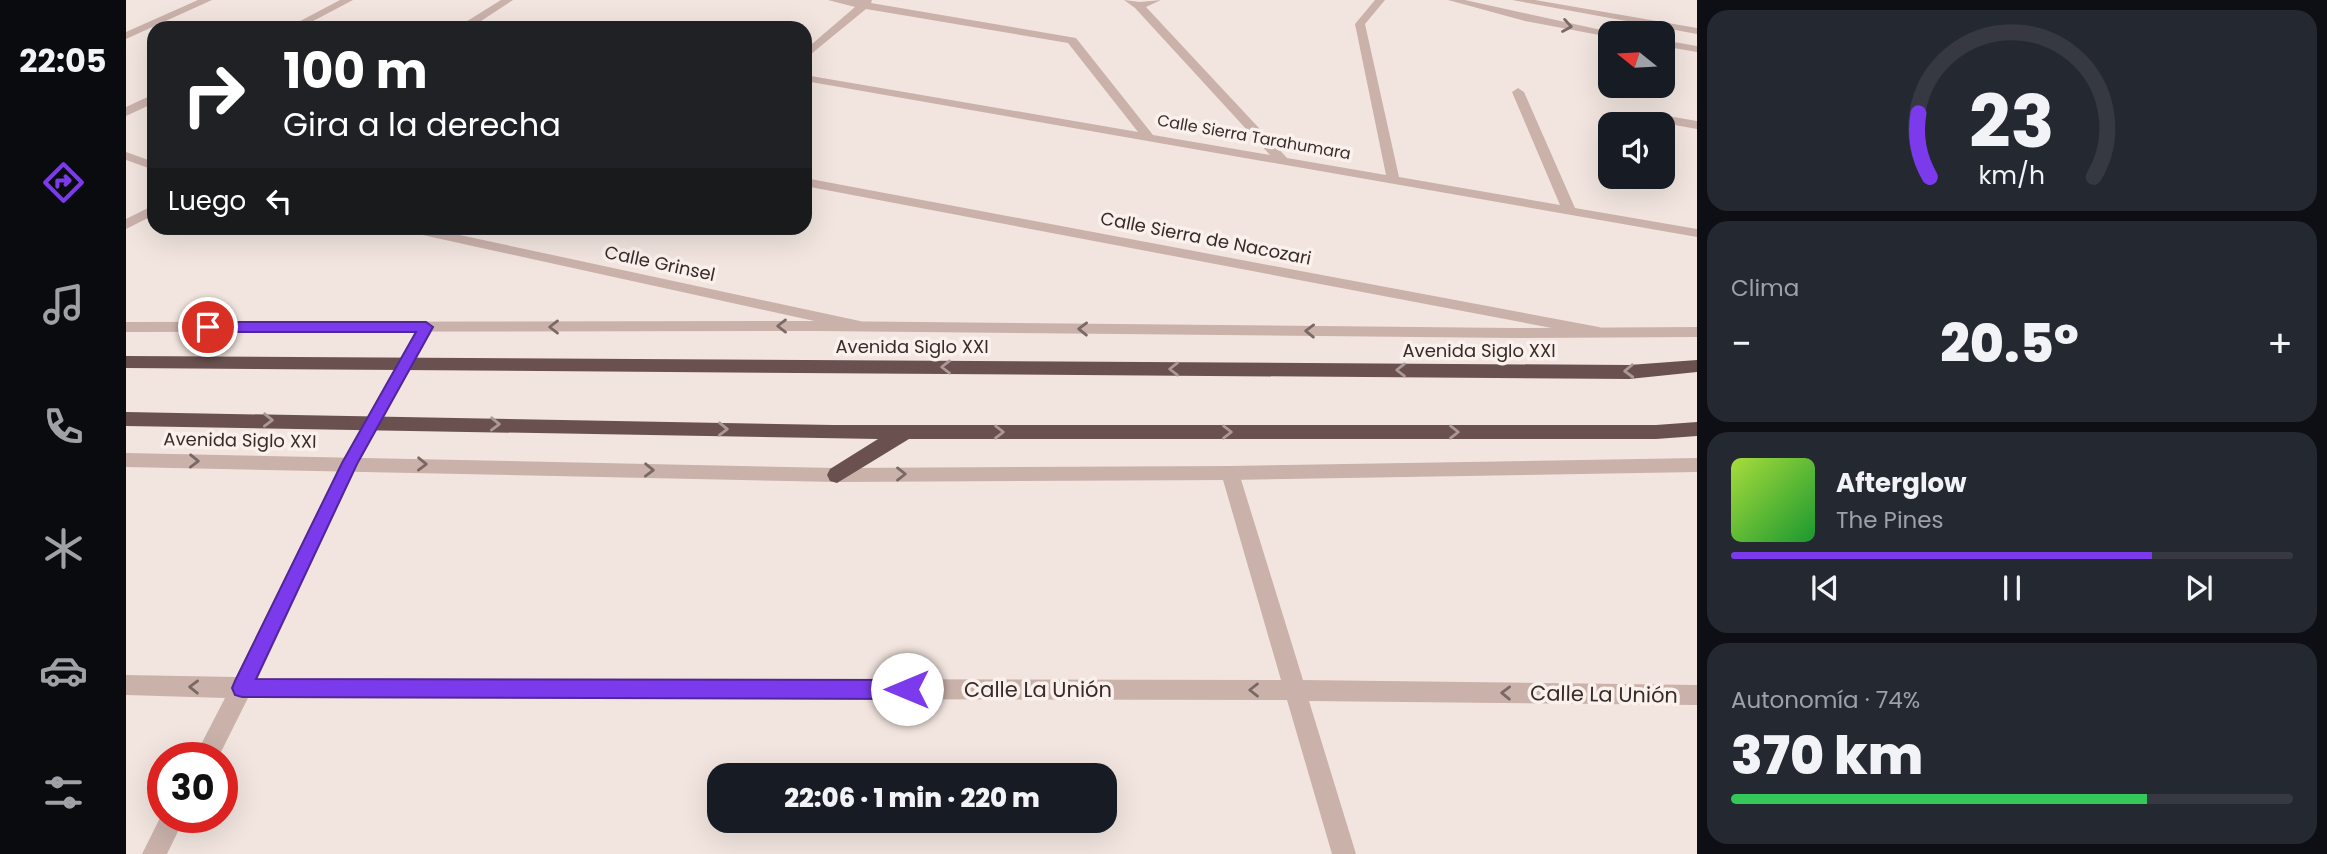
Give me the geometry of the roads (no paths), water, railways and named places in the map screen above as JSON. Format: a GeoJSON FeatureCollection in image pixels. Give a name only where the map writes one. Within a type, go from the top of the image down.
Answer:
{"type":"FeatureCollection","features":[{"type":"Feature","properties":{"kind":"highway","name":"Avenida Siglo XXI"},"geometry":{"type":"LineString","coordinates":[[126,362],[1602,372],[1697,366]]}},
{"type":"Feature","properties":{"kind":"highway","name":"Avenida Siglo XXI"},"geometry":{"type":"LineString","coordinates":[[126,419],[374,421],[906,432],[1656,432],[1697,429]]}},
{"type":"Feature","properties":{"kind":"highway"},"geometry":{"type":"LineString","coordinates":[[837,475],[906,432]]}},
{"type":"Feature","properties":{"kind":"street"},"geometry":{"type":"LineString","coordinates":[[160,21],[207,0]]}},
{"type":"Feature","properties":{"kind":"street"},"geometry":{"type":"LineString","coordinates":[[306,21],[348,0]]}},
{"type":"Feature","properties":{"kind":"street"},"geometry":{"type":"LineString","coordinates":[[473,21],[508,0]]}},
{"type":"Feature","properties":{"kind":"street"},"geometry":{"type":"LineString","coordinates":[[833,0],[865,3],[1072,40],[1148,137]]}},
{"type":"Feature","properties":{"kind":"street"},"geometry":{"type":"LineString","coordinates":[[1134,3],[1156,0]]}},
{"type":"Feature","properties":{"kind":"street"},"geometry":{"type":"LineString","coordinates":[[1380,0],[1360,24],[1393,179]]}},
{"type":"Feature","properties":{"kind":"street"},"geometry":{"type":"LineString","coordinates":[[1453,0],[1525,18],[1598,32]]}},
{"type":"Feature","properties":{"kind":"street"},"geometry":{"type":"LineString","coordinates":[[1515,0],[1525,18]]}},
{"type":"Feature","properties":{"kind":"street"},"geometry":{"type":"LineString","coordinates":[[1515,0],[1697,31]]}},
{"type":"Feature","properties":{"kind":"street"},"geometry":{"type":"LineString","coordinates":[[812,50],[865,3]]}},
{"type":"Feature","properties":{"kind":"street"},"geometry":{"type":"LineString","coordinates":[[1134,3],[1282,160]]}},
{"type":"Feature","properties":{"kind":"street"},"geometry":{"type":"LineString","coordinates":[[126,36],[147,27]]}},
{"type":"Feature","properties":{"kind":"street"},"geometry":{"type":"LineString","coordinates":[[1675,45],[1697,49]]}},
{"type":"Feature","properties":{"kind":"street","name":"Calle Sierra Tarahumara"},"geometry":{"type":"LineString","coordinates":[[812,79],[1697,233]]}},
{"type":"Feature","properties":{"kind":"street"},"geometry":{"type":"LineString","coordinates":[[1518,92],[1569,210]]}},
{"type":"Feature","properties":{"kind":"street"},"geometry":{"type":"LineString","coordinates":[[126,112],[147,102]]}},
{"type":"Feature","properties":{"kind":"street"},"geometry":{"type":"LineString","coordinates":[[1675,121],[1697,125]]}},
{"type":"Feature","properties":{"kind":"street"},"geometry":{"type":"LineString","coordinates":[[126,156],[147,164]]}},
{"type":"Feature","properties":{"kind":"street","name":"Calle Sierra de Nacozari"},"geometry":{"type":"LineString","coordinates":[[812,183],[1599,332]]}},
{"type":"Feature","properties":{"kind":"street"},"geometry":{"type":"LineString","coordinates":[[126,225],[147,213]]}},
{"type":"Feature","properties":{"kind":"street","name":"Calle Grinsel"},"geometry":{"type":"LineString","coordinates":[[441,235],[863,327]]}},
{"type":"Feature","properties":{"kind":"street","name":"Avenida Siglo XXI"},"geometry":{"type":"LineString","coordinates":[[126,327],[1697,331]]}},
{"type":"Feature","properties":{"kind":"street"},"geometry":{"type":"LineString","coordinates":[[213,742],[350,463],[426,327]]}},
{"type":"Feature","properties":{"kind":"street","name":"Avenida Siglo XXI"},"geometry":{"type":"LineString","coordinates":[[126,460],[837,475],[1230,473],[1697,465]]}},
{"type":"Feature","properties":{"kind":"street"},"geometry":{"type":"LineString","coordinates":[[1230,473],[1344,854]]}},
{"type":"Feature","properties":{"kind":"street","name":"Calle La Unión"},"geometry":{"type":"LineString","coordinates":[[126,685],[242,688],[1296,690],[1697,695]]}},
{"type":"Feature","properties":{"kind":"street"},"geometry":{"type":"LineString","coordinates":[[153,854],[164,833]]}}]}
